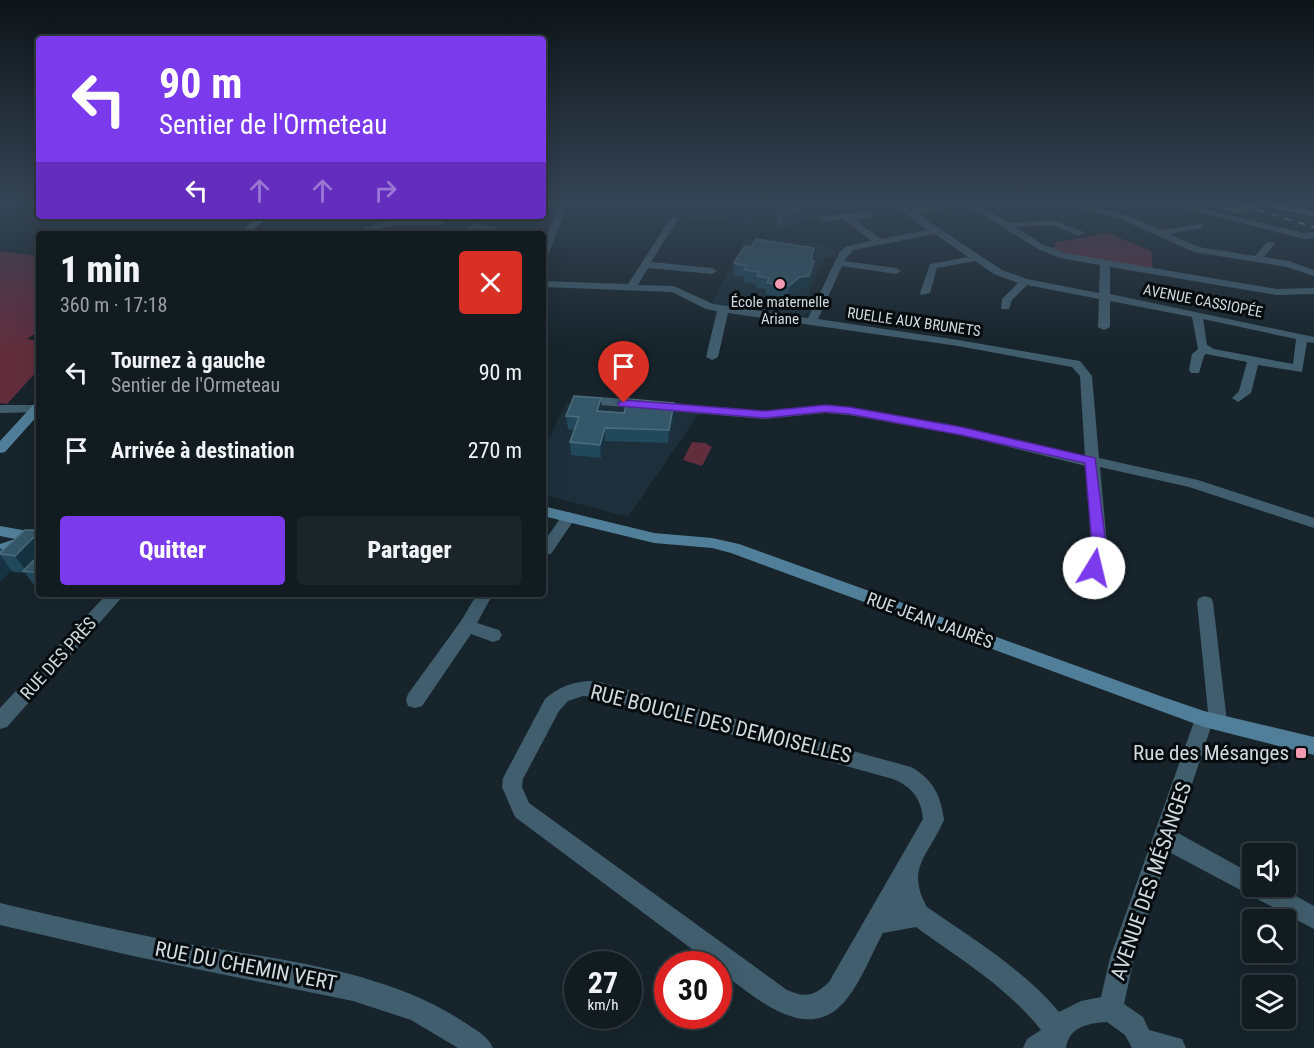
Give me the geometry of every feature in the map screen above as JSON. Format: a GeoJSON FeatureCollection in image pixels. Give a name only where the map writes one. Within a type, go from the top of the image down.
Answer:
{"type":"FeatureCollection","features":[{"type":"Feature","properties":{"kind":"street"},"geometry":{"type":"LineString","coordinates":[[631,287],[655,251]]}},
{"type":"Feature","properties":{"kind":"street"},"geometry":{"type":"LineString","coordinates":[[811,322],[838,262],[848,251]]}},
{"type":"Feature","properties":{"kind":"street","name":"AVENUE CASSIOPÉE"},"geometry":{"type":"LineString","coordinates":[[965,251],[998,272],[1025,282],[1197,314],[1308,339]]}},
{"type":"Feature","properties":{"kind":"street"},"geometry":{"type":"LineString","coordinates":[[1049,251],[1054,254],[1105,264],[1277,292],[1314,291]]}},
{"type":"Feature","properties":{"kind":"street"},"geometry":{"type":"LineString","coordinates":[[1202,251],[1289,264],[1314,273]]}},
{"type":"Feature","properties":{"kind":"street"},"geometry":{"type":"LineString","coordinates":[[1257,260],[1264,251]]}},
{"type":"Feature","properties":{"kind":"street"},"geometry":{"type":"LineString","coordinates":[[925,293],[933,266],[976,258]]}},
{"type":"Feature","properties":{"kind":"street"},"geometry":{"type":"LineString","coordinates":[[838,262],[896,271]]}},
{"type":"Feature","properties":{"kind":"street"},"geometry":{"type":"LineString","coordinates":[[1104,327],[1105,264]]}},
{"type":"Feature","properties":{"kind":"street"},"geometry":{"type":"LineString","coordinates":[[647,265],[712,271]]}},
{"type":"Feature","properties":{"kind":"street"},"geometry":{"type":"LineString","coordinates":[[1005,307],[1007,299],[1025,282]]}},
{"type":"Feature","properties":{"kind":"street","name":"RUELLE AUX BRUNETS"},"geometry":{"type":"LineString","coordinates":[[546,284],[674,289],[701,303],[723,309],[958,343],[1076,364],[1086,376],[1099,545],[1094,568]]}},
{"type":"Feature","properties":{"kind":"street"},"geometry":{"type":"LineString","coordinates":[[711,357],[723,309]]}},
{"type":"Feature","properties":{"kind":"street"},"geometry":{"type":"LineString","coordinates":[[1197,314],[1202,347],[1205,350]]}},
{"type":"Feature","properties":{"kind":"street"},"geometry":{"type":"LineString","coordinates":[[1195,370],[1198,354],[1205,350],[1298,369],[1308,339]]}},
{"type":"Feature","properties":{"kind":"street"},"geometry":{"type":"LineString","coordinates":[[1238,399],[1245,393],[1253,360]]}},
{"type":"Feature","properties":{"kind":"street"},"geometry":{"type":"LineString","coordinates":[[600,401],[765,415],[825,409],[849,411],[961,431],[1193,483],[1314,523]]}},
{"type":"Feature","properties":{"kind":"street"},"geometry":{"type":"LineString","coordinates":[[0,409],[36,408]]}},
{"type":"Feature","properties":{"kind":"street"},"geometry":{"type":"LineString","coordinates":[[0,449],[36,410]]}},
{"type":"Feature","properties":{"kind":"street","name":"RUE JEAN JAURÈS"},"geometry":{"type":"LineString","coordinates":[[546,512],[654,538],[712,543],[734,548],[1211,721],[1314,746]]}},
{"type":"Feature","properties":{"kind":"street"},"geometry":{"type":"LineString","coordinates":[[546,550],[569,517]]}},
{"type":"Feature","properties":{"kind":"street"},"geometry":{"type":"LineString","coordinates":[[0,531],[23,535],[21,545]]}},
{"type":"Feature","properties":{"kind":"street"},"geometry":{"type":"LineString","coordinates":[[0,549],[36,541]]}},
{"type":"Feature","properties":{"kind":"street","name":"RUE DES PRÈS"},"geometry":{"type":"LineString","coordinates":[[0,722],[114,597]]}},
{"type":"Feature","properties":{"kind":"street"},"geometry":{"type":"LineString","coordinates":[[416,700],[483,597]]}},
{"type":"Feature","properties":{"kind":"street"},"geometry":{"type":"LineString","coordinates":[[1205,602],[1211,721]]}},
{"type":"Feature","properties":{"kind":"street"},"geometry":{"type":"LineString","coordinates":[[466,626],[493,635]]}},
{"type":"Feature","properties":{"kind":"street","name":"RUE BOUCLE DES DEMOISELLES"},"geometry":{"type":"LineString","coordinates":[[596,689],[909,774],[928,793],[934,820],[878,922],[838,991],[828,1002],[814,1008],[796,1008],[778,999],[522,810],[512,787],[513,778],[552,705],[572,690],[596,689]]}},
{"type":"Feature","properties":{"kind":"street","name":"AVENUE DES MÉSANGES"},"geometry":{"type":"LineString","coordinates":[[1110,1009],[1122,958],[1165,838],[1211,721]]}},
{"type":"Feature","properties":{"kind":"street"},"geometry":{"type":"LineString","coordinates":[[1165,838],[1242,880]]}},
{"type":"Feature","properties":{"kind":"street"},"geometry":{"type":"LineString","coordinates":[[906,874],[909,897],[919,915],[1010,980],[1033,1000],[1050,1041],[1076,1015],[1110,1009],[1134,1026],[1145,1044],[1173,1048]]}},
{"type":"Feature","properties":{"kind":"street"},"geometry":{"type":"LineString","coordinates":[[1274,897],[1314,918]]}},
{"type":"Feature","properties":{"kind":"street","name":"RUE DU CHEMIN VERT"},"geometry":{"type":"LineString","coordinates":[[0,914],[75,933],[340,984],[388,997],[422,1011],[480,1048]]}},
{"type":"Feature","properties":{"kind":"street"},"geometry":{"type":"LineString","coordinates":[[878,922],[919,915]]}},
{"type":"Feature","properties":{"kind":"shaded area"},"geometry":{"type":"Polygon","coordinates":[[[0,251],[36,256],[36,333],[27,339],[36,340],[36,372],[7,404],[0,403],[0,251]]]}},
{"type":"Feature","properties":{"kind":"shaded area"},"geometry":{"type":"Polygon","coordinates":[[[739,251],[833,251],[837,253],[835,257],[825,258],[821,265],[808,296],[814,302],[809,313],[795,317],[711,304],[739,251]]]}},
{"type":"Feature","properties":{"kind":"shaded area"},"geometry":{"type":"Polygon","coordinates":[[[1059,251],[1151,251],[1153,269],[1059,251]]]}},
{"type":"Feature","properties":{"kind":"shaded area"},"geometry":{"type":"Polygon","coordinates":[[[566,403],[700,412],[628,517],[548,496],[546,499],[546,444],[566,403]]]}},
{"type":"Feature","properties":{"kind":"shaded area"},"geometry":{"type":"Polygon","coordinates":[[[692,442],[705,443],[712,447],[702,466],[683,460],[692,442]]]}},
{"type":"Feature","properties":{"kind":"building"},"geometry":{"type":"Polygon","coordinates":[[[742,251],[813,251],[811,260],[814,261],[809,276],[800,277],[789,286],[767,283],[769,278],[757,276],[759,272],[744,270],[747,266],[734,263],[742,251]]]}},
{"type":"Feature","properties":{"kind":"building"},"geometry":{"type":"Polygon","coordinates":[[[574,396],[601,398],[597,411],[624,413],[628,399],[674,403],[669,430],[605,428],[600,445],[570,442],[579,417],[566,416],[574,396]]]}},
{"type":"Feature","properties":{"kind":"building"},"geometry":{"type":"Polygon","coordinates":[[[25,530],[36,530],[36,535],[15,556],[0,553],[25,530]]]}},
{"type":"Feature","properties":{"kind":"building"},"geometry":{"type":"Polygon","coordinates":[[[35,559],[36,559],[36,573],[23,571],[35,559]]]}},
{"type":"Feature","properties":{"kind":"place","name":"École maternelle Ariane"},"geometry":{"type":"Point","coordinates":[780,284]}},
{"type":"Feature","properties":{"kind":"place","name":"Rue des Mésanges"},"geometry":{"type":"Point","coordinates":[1301,753]}},
{"type":"Feature","properties":{"kind":"route"},"geometry":{"type":"LineString","coordinates":[[624,403],[765,415],[825,409],[849,411],[961,431],[1091,460],[1099,545],[1094,568]]}}]}
